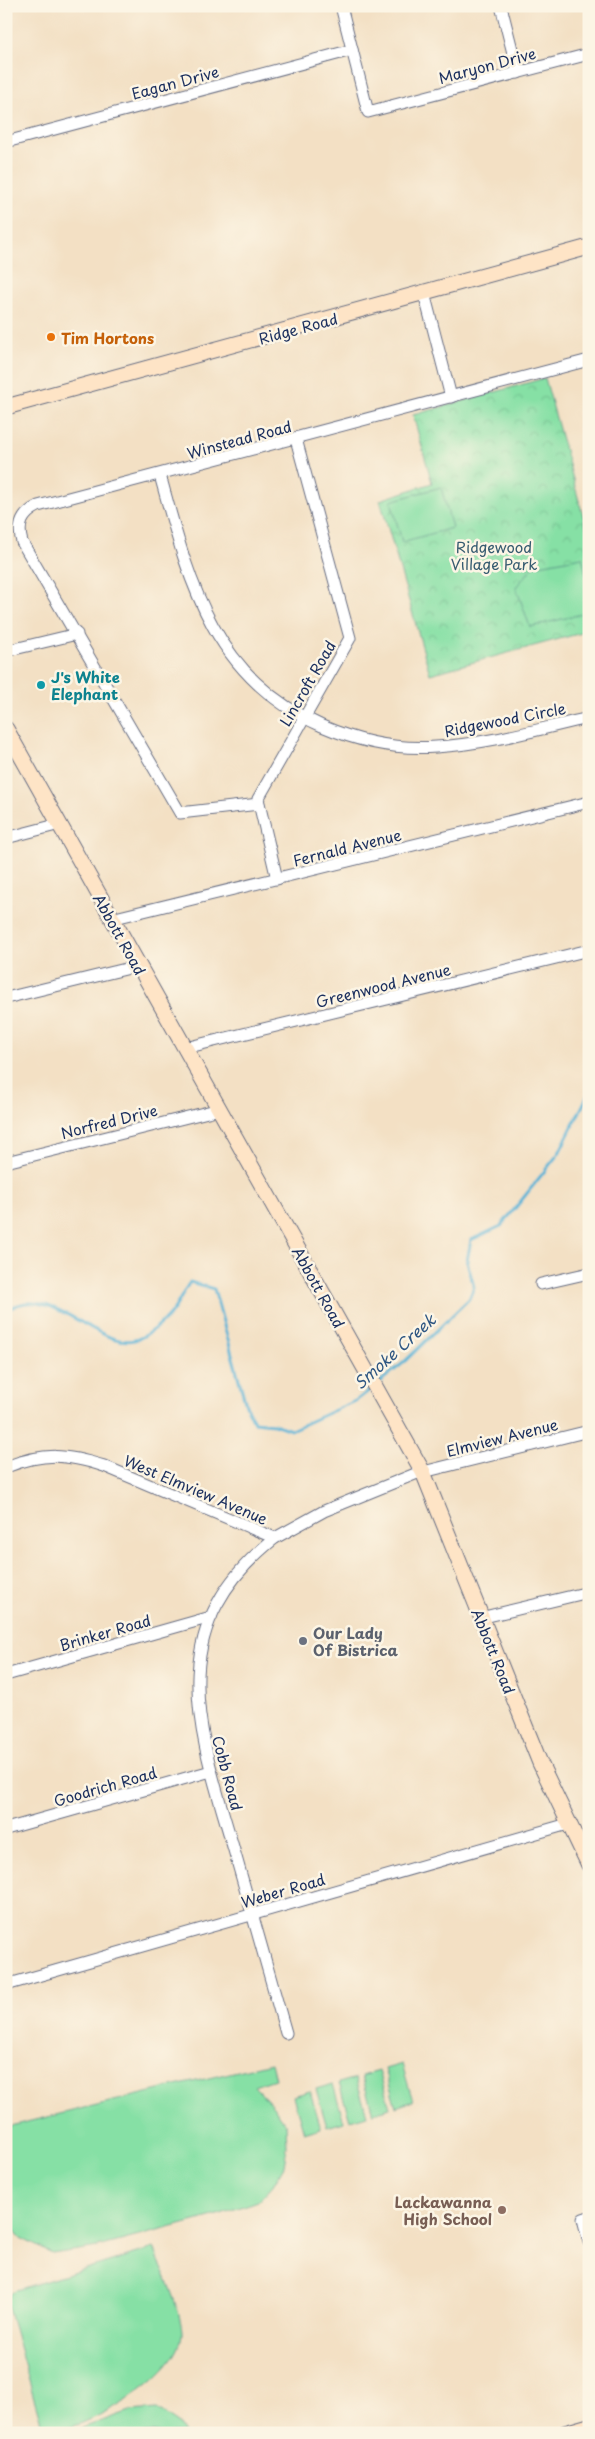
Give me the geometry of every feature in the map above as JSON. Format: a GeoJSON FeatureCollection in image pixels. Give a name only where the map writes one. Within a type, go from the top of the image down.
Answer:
{"type":"FeatureCollection","features":[{"type":"Feature","properties":{"kind":"street"},"geometry":{"type":"LineString","coordinates":[[341,6],[352,50]]}},
{"type":"Feature","properties":{"kind":"street"},"geometry":{"type":"LineString","coordinates":[[501,6],[518,73]]}},
{"type":"Feature","properties":{"kind":"street","name":"Maryon Drive"},"geometry":{"type":"LineString","coordinates":[[352,50],[368,112],[589,54]]}},
{"type":"Feature","properties":{"kind":"street","name":"Eagan Drive"},"geometry":{"type":"LineString","coordinates":[[6,142],[352,50]]}},
{"type":"Feature","properties":{"kind":"street","name":"Ridge Road"},"geometry":{"type":"LineString","coordinates":[[6,407],[589,246]]}},
{"type":"Feature","properties":{"kind":"street"},"geometry":{"type":"LineString","coordinates":[[424,293],[451,397]]}},
{"type":"Feature","properties":{"kind":"street","name":"Winstead Road"},"geometry":{"type":"LineString","coordinates":[[75,632],[22,542],[19,531],[20,522],[30,510],[38,506],[589,360]]}},
{"type":"Feature","properties":{"kind":"street","name":"Lincroft Road"},"geometry":{"type":"LineString","coordinates":[[259,804],[258,799],[350,638],[296,439]]}},
{"type":"Feature","properties":{"kind":"street","name":"Ridgewood Circle"},"geometry":{"type":"LineString","coordinates":[[160,475],[186,568],[196,595],[222,644],[248,676],[274,698],[304,718],[338,733],[366,741],[394,746],[435,748],[488,740],[589,718]]}},
{"type":"Feature","properties":{"kind":"street"},"geometry":{"type":"LineString","coordinates":[[6,651],[75,632],[180,813],[259,804],[277,879]]}},
{"type":"Feature","properties":{"kind":"street","name":"Abbott Road"},"geometry":{"type":"LineString","coordinates":[[6,729],[423,1472],[480,1618],[540,1763],[589,1865]]}},
{"type":"Feature","properties":{"kind":"street","name":"Fernald Avenue"},"geometry":{"type":"LineString","coordinates":[[111,919],[589,802]]}},
{"type":"Feature","properties":{"kind":"street"},"geometry":{"type":"LineString","coordinates":[[6,838],[60,824]]}},
{"type":"Feature","properties":{"kind":"street","name":"Greenwood Avenue"},"geometry":{"type":"LineString","coordinates":[[185,1048],[589,950]]}},
{"type":"Feature","properties":{"kind":"street"},"geometry":{"type":"LineString","coordinates":[[6,998],[138,966]]}},
{"type":"Feature","properties":{"kind":"street","name":"Norfred Drive"},"geometry":{"type":"LineString","coordinates":[[6,1162],[220,1109]]}},
{"type":"Feature","properties":{"kind":"street"},"geometry":{"type":"LineString","coordinates":[[541,1284],[589,1273]]}},
{"type":"Feature","properties":{"kind":"street","name":"Elmview Avenue"},"geometry":{"type":"LineString","coordinates":[[423,1472],[589,1431]]}},
{"type":"Feature","properties":{"kind":"street","name":"West Elmview Avenue"},"geometry":{"type":"LineString","coordinates":[[6,1466],[45,1455],[76,1457],[104,1466],[275,1538],[324,1512],[423,1472]]}},
{"type":"Feature","properties":{"kind":"street","name":"Cobb Road"},"geometry":{"type":"LineString","coordinates":[[275,1538],[256,1554],[236,1578],[211,1618],[200,1653],[197,1701],[199,1723],[286,2033]]}},
{"type":"Feature","properties":{"kind":"street"},"geometry":{"type":"LineString","coordinates":[[480,1618],[589,1592]]}},
{"type":"Feature","properties":{"kind":"street","name":"Brinker Road"},"geometry":{"type":"LineString","coordinates":[[6,1676],[211,1618]]}},
{"type":"Feature","properties":{"kind":"street","name":"Goodrich Road"},"geometry":{"type":"LineString","coordinates":[[6,1829],[212,1771]]}},
{"type":"Feature","properties":{"kind":"street","name":"Weber Road"},"geometry":{"type":"LineString","coordinates":[[6,1985],[568,1824]]}},
{"type":"Feature","properties":{"kind":"street"},"geometry":{"type":"LineString","coordinates":[[586,2218],[589,2242]]}},
{"type":"Feature","properties":{"kind":"street"},"geometry":{"type":"LineString","coordinates":[[565,2433],[589,2426]]}},
{"type":"Feature","properties":{"kind":"green space","name":"Ridgewood Village Park"},"geometry":{"type":"Polygon","coordinates":[[[545,378],[589,537],[589,631],[430,674],[380,500],[432,483],[413,415],[545,378]]]}},
{"type":"Feature","properties":{"kind":"green space"},"geometry":{"type":"Polygon","coordinates":[[[441,487],[452,528],[402,542],[391,501],[441,487]]]}},
{"type":"Feature","properties":{"kind":"green space"},"geometry":{"type":"Polygon","coordinates":[[[582,557],[589,594],[582,614],[530,627],[516,587],[534,566],[582,557]]]}},
{"type":"Feature","properties":{"kind":"green space"},"geometry":{"type":"Polygon","coordinates":[[[271,2063],[275,2079],[254,2086],[273,2106],[286,2125],[287,2147],[284,2166],[273,2185],[258,2201],[221,2214],[98,2247],[52,2254],[19,2237],[6,2220],[6,2127],[271,2063]]]}},
{"type":"Feature","properties":{"kind":"green space"},"geometry":{"type":"Polygon","coordinates":[[[402,2064],[413,2101],[396,2107],[385,2069],[402,2064]]]}},
{"type":"Feature","properties":{"kind":"green space"},"geometry":{"type":"Polygon","coordinates":[[[379,2071],[390,2108],[373,2113],[362,2076],[379,2071]]]}},
{"type":"Feature","properties":{"kind":"green space"},"geometry":{"type":"Polygon","coordinates":[[[356,2078],[367,2115],[350,2120],[339,2083],[356,2078]]]}},
{"type":"Feature","properties":{"kind":"green space"},"geometry":{"type":"Polygon","coordinates":[[[333,2084],[344,2122],[327,2127],[316,2089],[333,2084]]]}},
{"type":"Feature","properties":{"kind":"green space"},"geometry":{"type":"Polygon","coordinates":[[[310,2091],[321,2128],[304,2133],[293,2096],[310,2091]]]}},
{"type":"Feature","properties":{"kind":"green space"},"geometry":{"type":"Polygon","coordinates":[[[154,2248],[181,2323],[182,2332],[178,2349],[166,2366],[149,2383],[128,2399],[82,2423],[44,2433],[6,2301],[13,2291],[154,2248]]]}},
{"type":"Feature","properties":{"kind":"green space"},"geometry":{"type":"Polygon","coordinates":[[[157,2409],[178,2423],[184,2433],[68,2433],[130,2411],[157,2409]]]}},
{"type":"Feature","properties":{"kind":"waterway","name":"Smoke Creek"},"geometry":{"type":"LineString","coordinates":[[377,1384],[402,1364],[469,1299],[474,1287],[467,1261],[471,1240],[501,1226],[559,1153],[589,1093]]}},
{"type":"Feature","properties":{"kind":"waterway","name":"Smoke Creek"},"geometry":{"type":"LineString","coordinates":[[6,1311],[23,1303],[41,1304],[59,1310],[111,1337],[127,1341],[142,1337],[166,1319],[190,1282],[214,1289],[246,1405],[254,1422],[274,1424],[291,1430],[357,1400],[371,1389]]}},
{"type":"Feature","properties":{"kind":"place","name":"Tim Hortons"},"geometry":{"type":"Point","coordinates":[51,337]}},
{"type":"Feature","properties":{"kind":"place","name":"J's White Elephant"},"geometry":{"type":"Point","coordinates":[41,685]}},
{"type":"Feature","properties":{"kind":"place","name":"Our Lady Of Bistrica"},"geometry":{"type":"Point","coordinates":[303,1641]}},
{"type":"Feature","properties":{"kind":"place","name":"Lackawanna High School"},"geometry":{"type":"Point","coordinates":[502,2210]}}]}
